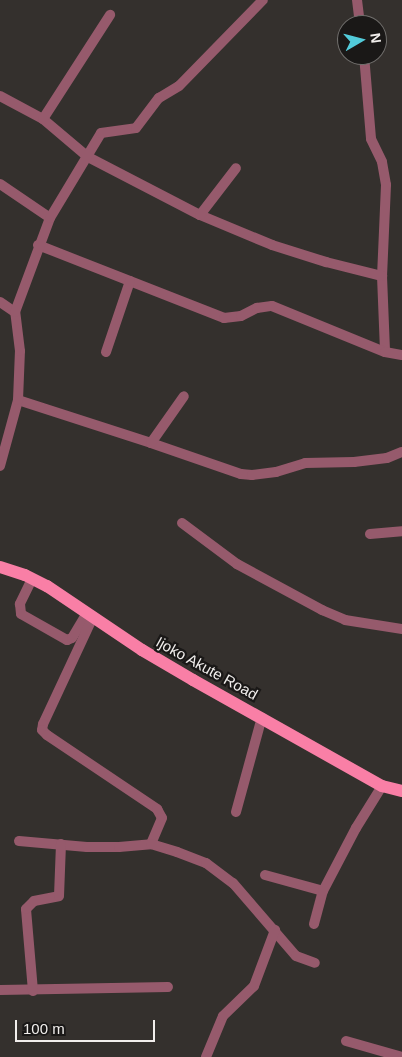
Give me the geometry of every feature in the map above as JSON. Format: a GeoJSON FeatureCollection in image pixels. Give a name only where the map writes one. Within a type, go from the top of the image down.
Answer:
{"type":"FeatureCollection","features":[{"type":"Feature","properties":{"kind":"main road","name":"Ijoko Akute Road"},"geometry":{"type":"LineString","coordinates":[[0,567],[32,579],[142,650],[382,786],[402,791]]}},
{"type":"Feature","properties":{"kind":"street"},"geometry":{"type":"LineString","coordinates":[[0,466],[18,400],[20,351],[15,312],[38,245],[50,218],[88,157],[100,133],[136,128],[159,98],[179,86],[263,0]]}},
{"type":"Feature","properties":{"kind":"street"},"geometry":{"type":"LineString","coordinates":[[357,0],[359,15]]}},
{"type":"Feature","properties":{"kind":"street"},"geometry":{"type":"LineString","coordinates":[[43,119],[110,15]]}},
{"type":"Feature","properties":{"kind":"street"},"geometry":{"type":"LineString","coordinates":[[365,65],[371,139],[382,162],[386,185],[382,276],[384,352]]}},
{"type":"Feature","properties":{"kind":"street"},"geometry":{"type":"LineString","coordinates":[[0,96],[43,119],[88,157],[200,215],[272,245],[326,262],[382,276]]}},
{"type":"Feature","properties":{"kind":"street"},"geometry":{"type":"LineString","coordinates":[[200,215],[236,168]]}},
{"type":"Feature","properties":{"kind":"street"},"geometry":{"type":"LineString","coordinates":[[0,184],[50,218]]}},
{"type":"Feature","properties":{"kind":"street"},"geometry":{"type":"LineString","coordinates":[[38,245],[224,318],[241,316],[257,308],[272,306],[384,352],[402,355]]}},
{"type":"Feature","properties":{"kind":"street"},"geometry":{"type":"LineString","coordinates":[[106,352],[130,281]]}},
{"type":"Feature","properties":{"kind":"street"},"geometry":{"type":"LineString","coordinates":[[0,302],[15,312]]}},
{"type":"Feature","properties":{"kind":"street"},"geometry":{"type":"LineString","coordinates":[[151,443],[184,396]]}},
{"type":"Feature","properties":{"kind":"street"},"geometry":{"type":"LineString","coordinates":[[18,400],[240,474],[252,476],[276,472],[305,463],[354,462],[387,458],[402,452]]}},
{"type":"Feature","properties":{"kind":"street"},"geometry":{"type":"LineString","coordinates":[[182,523],[237,564],[322,610],[345,620],[402,629]]}},
{"type":"Feature","properties":{"kind":"street"},"geometry":{"type":"LineString","coordinates":[[370,534],[402,531]]}},
{"type":"Feature","properties":{"kind":"street"},"geometry":{"type":"LineString","coordinates":[[32,579],[20,604],[22,614],[68,640],[72,638],[90,615]]}},
{"type":"Feature","properties":{"kind":"street"},"geometry":{"type":"LineString","coordinates":[[90,615],[42,730],[157,809],[162,818],[151,844]]}},
{"type":"Feature","properties":{"kind":"street"},"geometry":{"type":"LineString","coordinates":[[236,812],[262,717]]}},
{"type":"Feature","properties":{"kind":"street"},"geometry":{"type":"LineString","coordinates":[[314,924],[323,891],[356,828],[382,786]]}},
{"type":"Feature","properties":{"kind":"street"},"geometry":{"type":"LineString","coordinates":[[18,841],[119,847],[151,844],[206,863],[233,883],[296,956],[315,963]]}},
{"type":"Feature","properties":{"kind":"street"},"geometry":{"type":"LineString","coordinates":[[33,991],[26,908],[34,901],[59,896],[61,844]]}},
{"type":"Feature","properties":{"kind":"street"},"geometry":{"type":"LineString","coordinates":[[265,875],[323,891]]}},
{"type":"Feature","properties":{"kind":"street"},"geometry":{"type":"LineString","coordinates":[[206,1057],[223,1016],[254,986],[275,930]]}},
{"type":"Feature","properties":{"kind":"street"},"geometry":{"type":"LineString","coordinates":[[0,990],[168,988]]}},
{"type":"Feature","properties":{"kind":"street"},"geometry":{"type":"LineString","coordinates":[[346,1041],[402,1056]]}}]}
